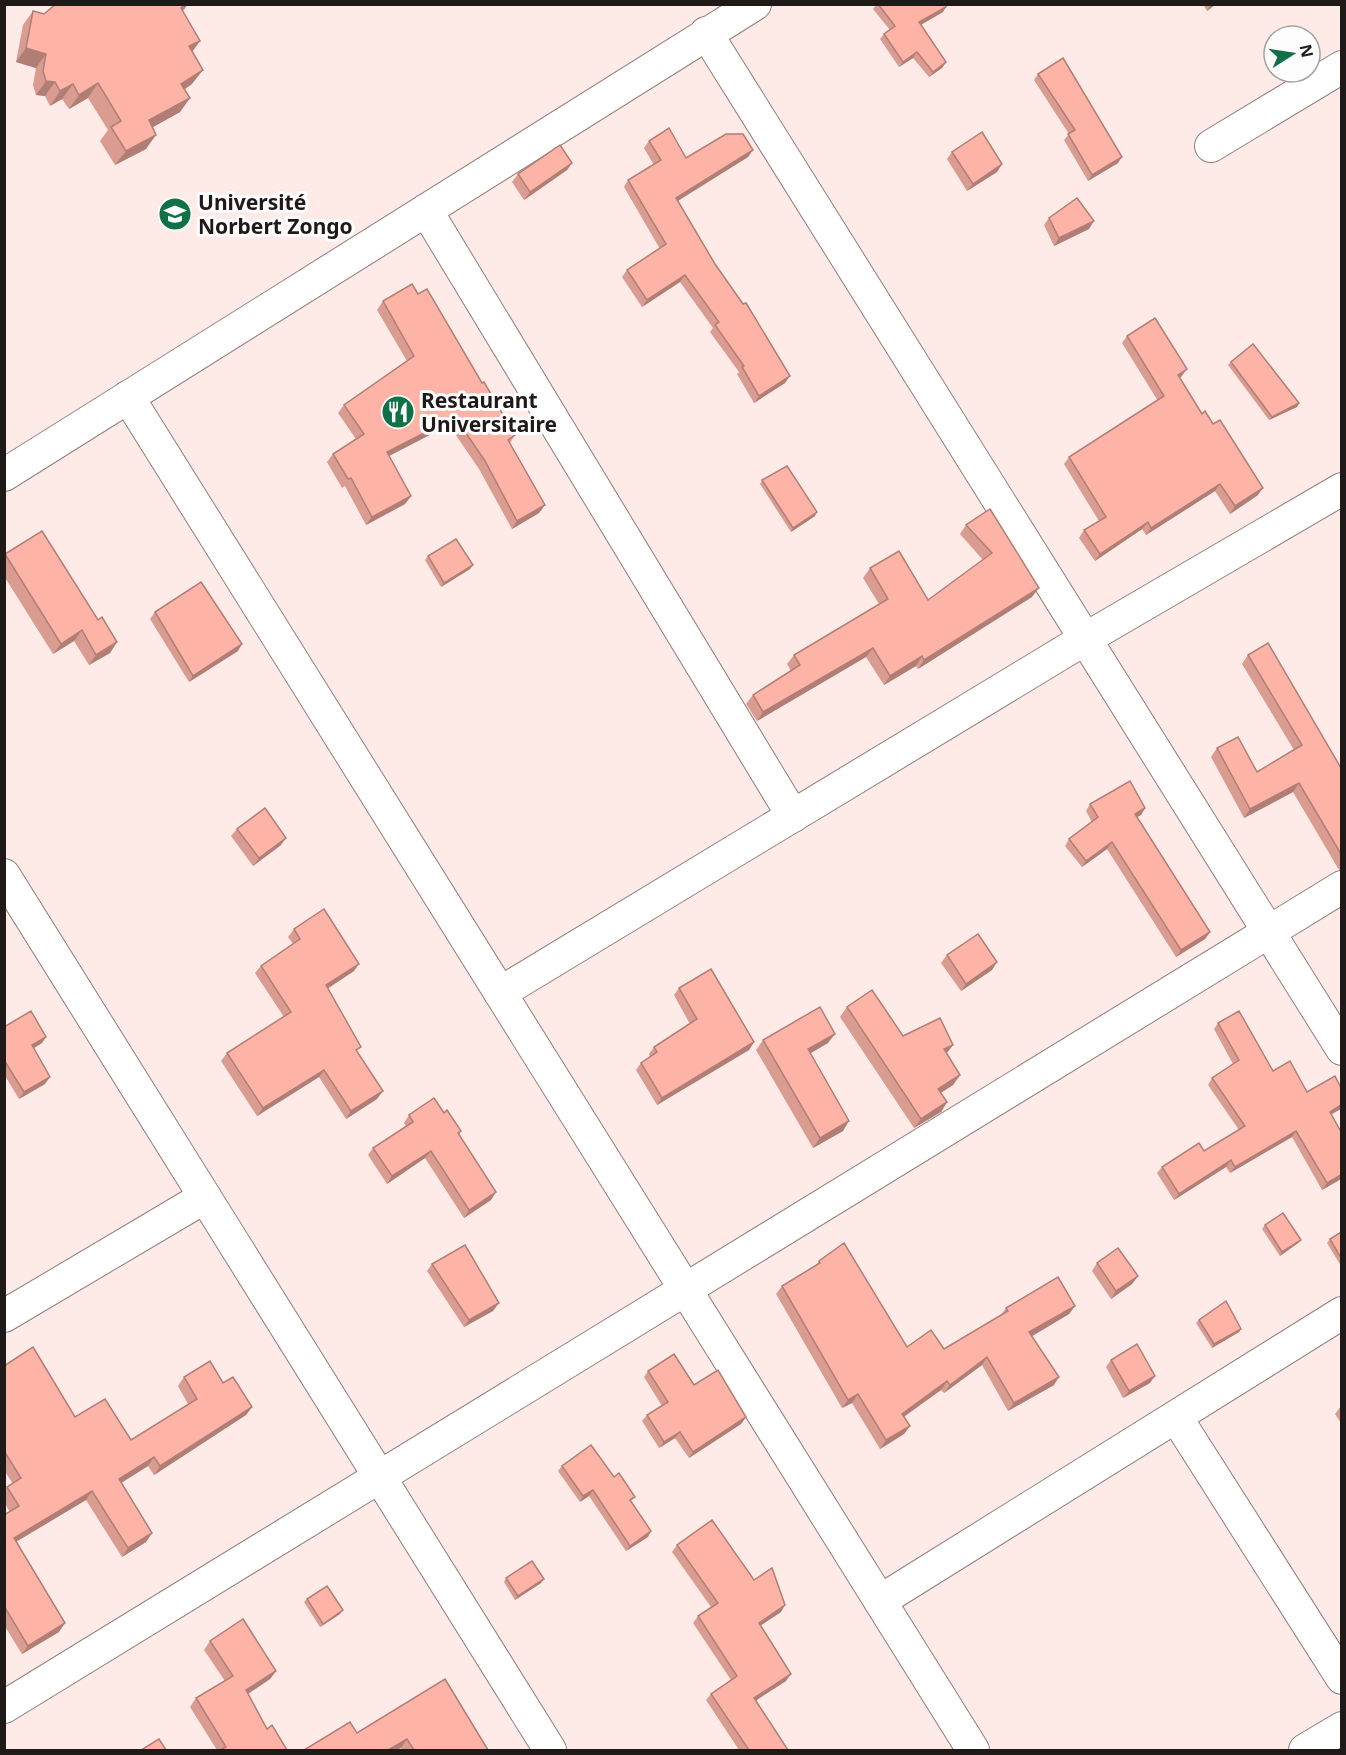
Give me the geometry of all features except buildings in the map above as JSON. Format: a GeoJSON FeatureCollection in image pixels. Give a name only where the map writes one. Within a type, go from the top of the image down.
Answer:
{"type":"FeatureCollection","features":[{"type":"Feature","properties":{"kind":"street"},"geometry":{"type":"LineString","coordinates":[[4,475],[755,4]]}},
{"type":"Feature","properties":{"kind":"street"},"geometry":{"type":"LineString","coordinates":[[706,33],[1341,1049]]}},
{"type":"Feature","properties":{"kind":"street"},"geometry":{"type":"LineString","coordinates":[[1212,146],[1341,67]]}},
{"type":"Feature","properties":{"kind":"street"},"geometry":{"type":"LineString","coordinates":[[426,210],[793,816]]}},
{"type":"Feature","properties":{"kind":"street"},"geometry":{"type":"LineString","coordinates":[[128,397],[973,1750]]}},
{"type":"Feature","properties":{"kind":"street"},"geometry":{"type":"LineString","coordinates":[[500,993],[1085,639],[1341,489]]}},
{"type":"Feature","properties":{"kind":"street"},"geometry":{"type":"LineString","coordinates":[[4,875],[550,1750]]}},
{"type":"Feature","properties":{"kind":"street"},"geometry":{"type":"LineString","coordinates":[[4,1707],[1341,887]]}},
{"type":"Feature","properties":{"kind":"street"},"geometry":{"type":"LineString","coordinates":[[4,1316],[205,1197]]}},
{"type":"Feature","properties":{"kind":"street"},"geometry":{"type":"LineString","coordinates":[[880,1601],[1341,1314]]}},
{"type":"Feature","properties":{"kind":"street"},"geometry":{"type":"LineString","coordinates":[[1176,1417],[1336,1659]]}},
{"type":"Feature","properties":{"kind":"street"},"geometry":{"type":"LineString","coordinates":[[1305,1750],[1341,1728]]}},
{"type":"Feature","properties":{"kind":"place","name":"Université Norbert Zongo"},"geometry":{"type":"Point","coordinates":[175,214]}},
{"type":"Feature","properties":{"kind":"place","name":"Restaurant Universitaire"},"geometry":{"type":"Point","coordinates":[398,412]}}]}
